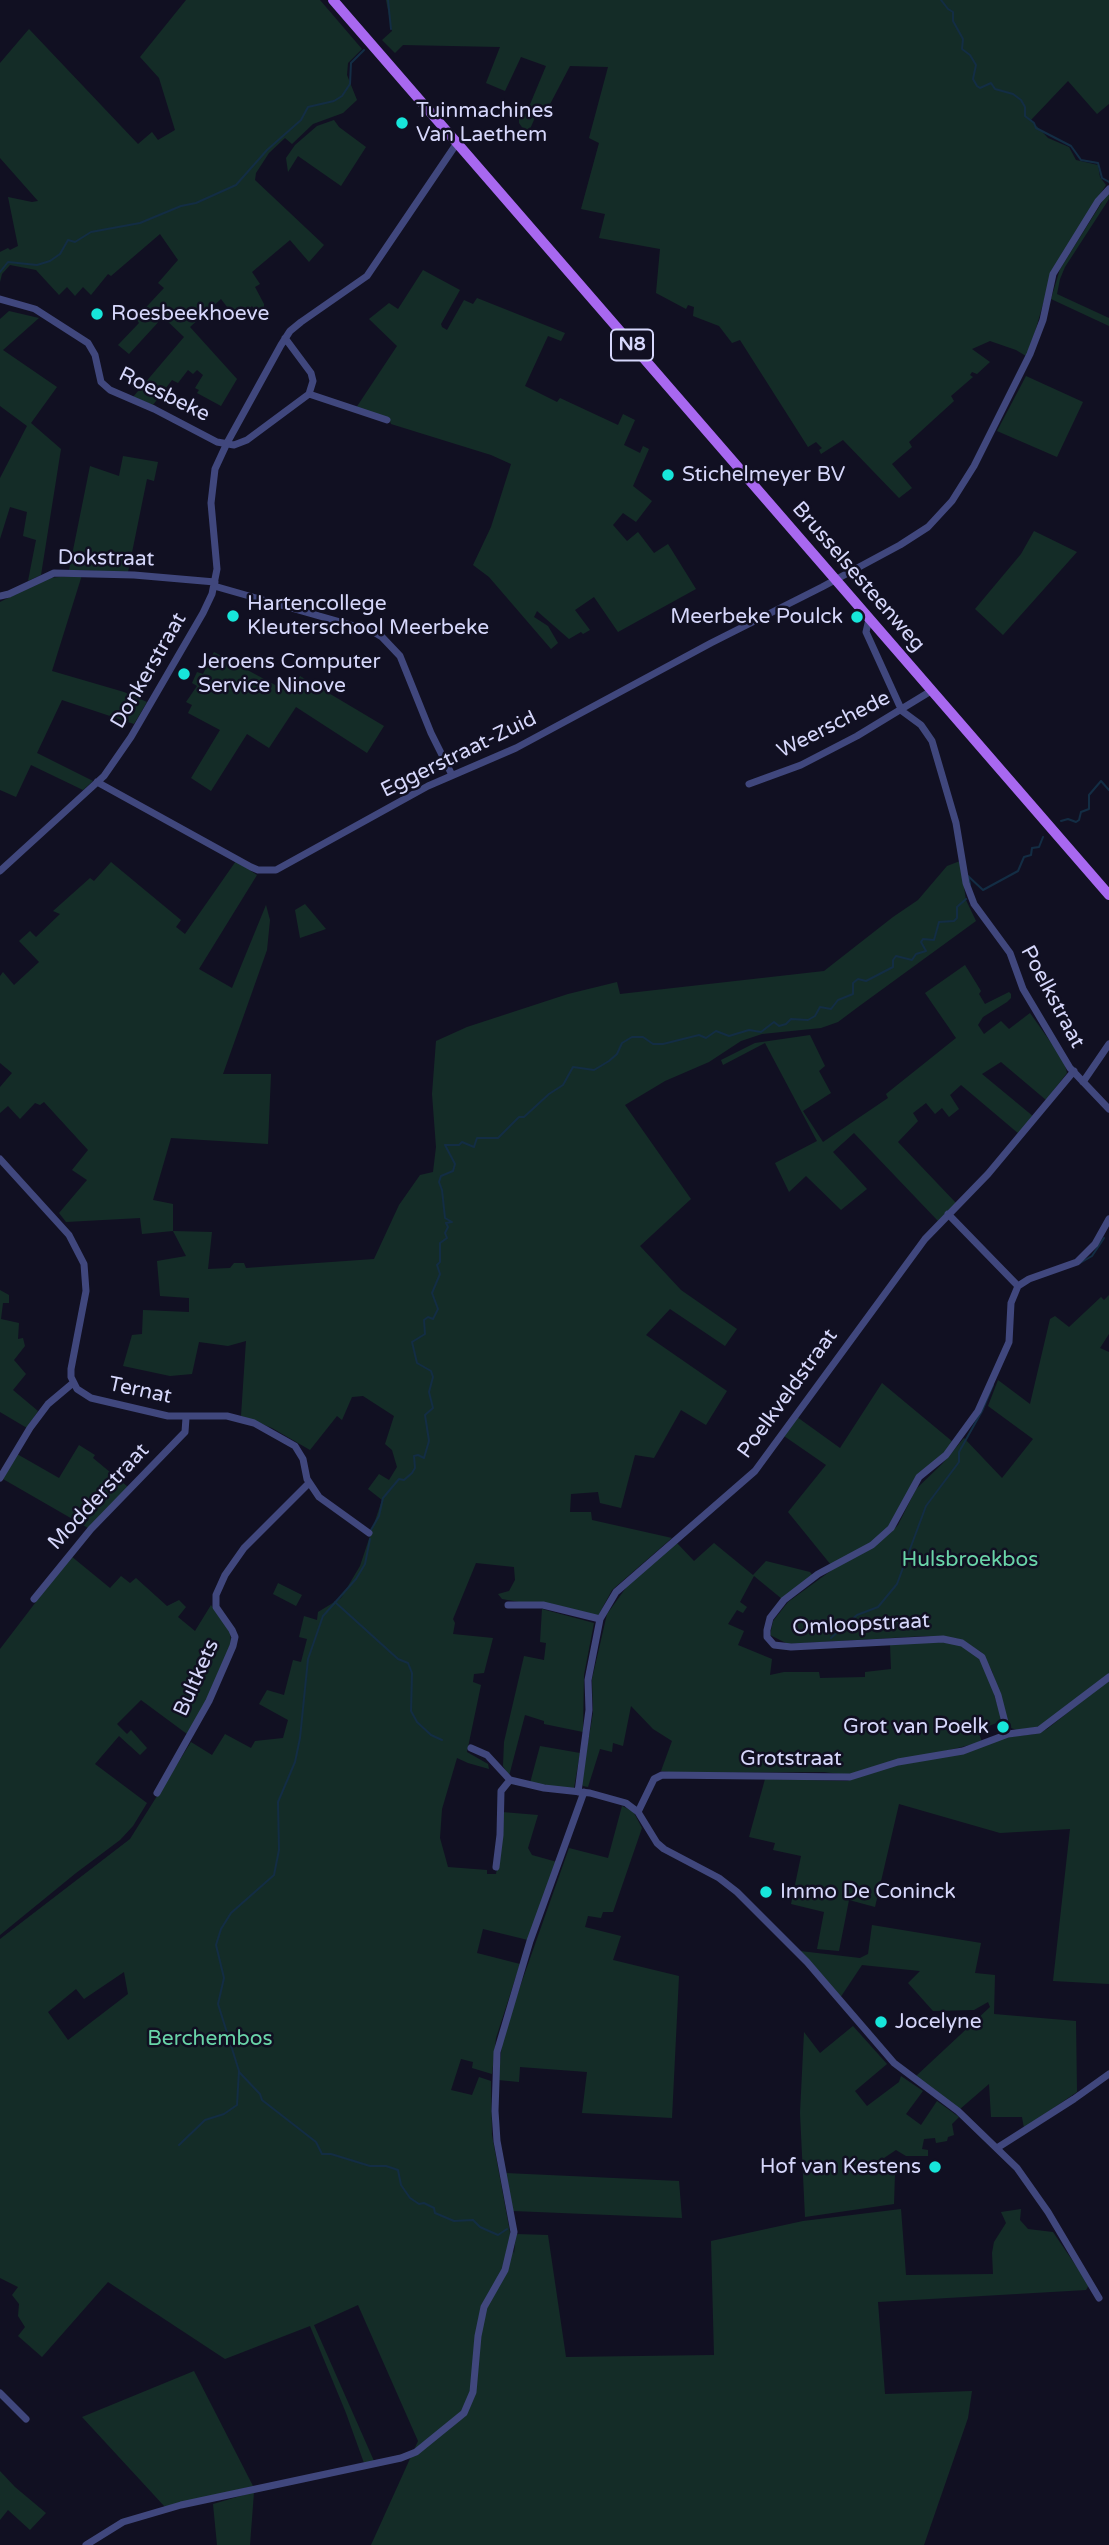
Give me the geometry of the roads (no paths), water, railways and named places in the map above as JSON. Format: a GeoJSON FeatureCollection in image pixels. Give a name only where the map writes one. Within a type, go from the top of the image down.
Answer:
{"type":"FeatureCollection","features":[{"type":"Feature","properties":{"kind":"main road","name":"Brusselsesteenweg"},"geometry":{"type":"LineString","coordinates":[[333,0],[1109,895]]}},
{"type":"Feature","properties":{"kind":"street","name":"Roesbeke"},"geometry":{"type":"LineString","coordinates":[[227,443],[285,338],[300,321],[367,276],[457,143]]}},
{"type":"Feature","properties":{"kind":"street","name":"Eggerstraat-Zuid"},"geometry":{"type":"LineString","coordinates":[[97,782],[251,867],[276,870],[452,775],[525,743],[835,580],[928,527],[952,501],[974,466],[1038,334],[1053,274],[1098,201],[1109,189]]}},
{"type":"Feature","properties":{"kind":"street","name":"Roesbeke"},"geometry":{"type":"LineString","coordinates":[[0,299],[36,309],[88,343],[95,355],[101,382],[110,390],[154,409],[217,442],[241,444],[309,394]]}},
{"type":"Feature","properties":{"kind":"street"},"geometry":{"type":"LineString","coordinates":[[285,338],[311,373],[313,381],[309,394],[387,420]]}},
{"type":"Feature","properties":{"kind":"street","name":"Donkerstraat"},"geometry":{"type":"LineString","coordinates":[[0,872],[97,782],[131,737],[203,613],[214,584],[217,554],[211,486],[215,469],[227,443]]}},
{"type":"Feature","properties":{"kind":"street","name":"Dokstraat"},"geometry":{"type":"LineString","coordinates":[[0,596],[54,573],[134,575],[214,584],[372,631],[383,637],[400,656],[430,733],[452,775]]}},
{"type":"Feature","properties":{"kind":"street"},"geometry":{"type":"LineString","coordinates":[[869,619],[866,632],[902,711]]}},
{"type":"Feature","properties":{"kind":"street","name":"Weerschede"},"geometry":{"type":"LineString","coordinates":[[749,784],[801,765],[902,711],[931,691]]}},
{"type":"Feature","properties":{"kind":"street","name":"Poelkstraat"},"geometry":{"type":"LineString","coordinates":[[902,711],[920,725],[932,741],[960,840],[970,897],[979,914],[1010,953],[1023,989],[1074,1071],[1109,1109]]}},
{"type":"Feature","properties":{"kind":"street"},"geometry":{"type":"LineString","coordinates":[[1083,1082],[1109,1044]]}},
{"type":"Feature","properties":{"kind":"street","name":"Poelkveldstraat"},"geometry":{"type":"LineString","coordinates":[[581,1792],[589,1710],[588,1680],[600,1619],[616,1592],[755,1471],[925,1239],[1026,1130],[1074,1071]]}},
{"type":"Feature","properties":{"kind":"street"},"geometry":{"type":"LineString","coordinates":[[0,1159],[69,1235],[84,1264],[87,1279],[71,1369],[73,1383],[48,1404],[0,1478]]}},
{"type":"Feature","properties":{"kind":"street"},"geometry":{"type":"LineString","coordinates":[[948,1214],[1018,1286],[1028,1279],[1077,1262],[1095,1244],[1109,1219]]}},
{"type":"Feature","properties":{"kind":"street","name":"Omloopstraat"},"geometry":{"type":"LineString","coordinates":[[1007,1734],[998,1695],[982,1657],[962,1643],[943,1639],[790,1647],[774,1644],[767,1637],[767,1630],[770,1618],[784,1600],[825,1570],[872,1545],[891,1528],[919,1477],[938,1463],[954,1446],[978,1411],[1009,1342],[1011,1303],[1018,1286]]}},
{"type":"Feature","properties":{"kind":"street","name":"Ternat"},"geometry":{"type":"LineString","coordinates":[[73,1383],[91,1398],[168,1416],[227,1416],[254,1423],[295,1446],[303,1459],[309,1483],[320,1497],[369,1533]]}},
{"type":"Feature","properties":{"kind":"street","name":"Modderstraat"},"geometry":{"type":"LineString","coordinates":[[34,1599],[91,1529],[185,1432],[186,1418]]}},
{"type":"Feature","properties":{"kind":"street","name":"Bultkets"},"geometry":{"type":"LineString","coordinates":[[157,1793],[209,1701],[233,1646],[235,1637],[232,1630],[216,1607],[216,1595],[225,1575],[244,1548],[309,1483]]}},
{"type":"Feature","properties":{"kind":"street"},"geometry":{"type":"LineString","coordinates":[[508,1605],[543,1605],[600,1619]]}},
{"type":"Feature","properties":{"kind":"street","name":"Grotstraat"},"geometry":{"type":"LineString","coordinates":[[638,1812],[654,1779],[662,1775],[850,1777],[898,1762],[963,1751],[1007,1734],[1039,1730],[1109,1678]]}},
{"type":"Feature","properties":{"kind":"street"},"geometry":{"type":"LineString","coordinates":[[471,1748],[486,1755],[510,1780],[626,1803],[638,1812],[657,1843],[719,1878],[737,1892],[807,1962],[894,2063],[958,2111],[1017,2168],[1035,2191],[1099,2298]]}},
{"type":"Feature","properties":{"kind":"street"},"geometry":{"type":"LineString","coordinates":[[496,1867],[500,1841],[501,1791],[510,1780]]}},
{"type":"Feature","properties":{"kind":"street"},"geometry":{"type":"LineString","coordinates":[[86,2545],[123,2522],[181,2505],[401,2458],[416,2452],[464,2413],[473,2392],[478,2336],[484,2306],[505,2270],[514,2232],[497,2141],[497,2052],[520,1973],[581,1792]]}},
{"type":"Feature","properties":{"kind":"street"},"geometry":{"type":"LineString","coordinates":[[997,2148],[1109,2074]]}},
{"type":"Feature","properties":{"kind":"street"},"geometry":{"type":"LineString","coordinates":[[0,2393],[26,2419]]}},
{"type":"Feature","properties":{"kind":"waterway"},"geometry":{"type":"LineString","coordinates":[[388,0],[391,29]]}},
{"type":"Feature","properties":{"kind":"waterway"},"geometry":{"type":"LineString","coordinates":[[941,0],[953,12],[953,21],[963,39],[962,49],[976,65],[973,79],[977,86],[980,88],[991,83],[995,89],[1013,94],[1021,100],[1025,107],[1025,116],[1036,128],[1071,146],[1081,160],[1098,163],[1102,178],[1109,182]]}},
{"type":"Feature","properties":{"kind":"waterway"},"geometry":{"type":"LineString","coordinates":[[0,272],[8,262],[37,265],[50,261],[60,254],[68,240],[75,242],[91,232],[140,223],[236,185],[267,150],[301,120],[308,107],[334,101],[342,96],[350,84],[351,63],[364,50]]}},
{"type":"Feature","properties":{"kind":"waterway"},"geometry":{"type":"LineString","coordinates":[[1061,821],[1079,820],[1081,812],[1089,809],[1089,795],[1101,781],[1109,790]]}},
{"type":"Feature","properties":{"kind":"waterway"},"geometry":{"type":"LineString","coordinates":[[970,884],[968,876],[983,890],[1018,871],[1024,857],[1031,855],[1032,848],[1039,847],[1043,837]]}},
{"type":"Feature","properties":{"kind":"waterway"},"geometry":{"type":"LineString","coordinates":[[371,1530],[379,1516],[383,1498],[399,1479],[404,1480],[412,1473],[415,1468],[414,1456],[424,1458],[429,1441],[425,1415],[433,1408],[429,1392],[433,1377],[431,1371],[417,1363],[412,1342],[425,1334],[424,1320],[428,1317],[433,1319],[438,1309],[432,1293],[440,1274],[437,1265],[440,1262],[440,1243],[447,1238],[446,1223],[452,1222],[445,1218],[439,1182],[441,1176],[453,1171],[455,1164],[445,1145],[459,1145],[462,1142],[474,1147],[477,1138],[498,1138],[519,1117],[524,1117],[563,1085],[573,1067],[594,1070],[609,1061],[617,1054],[622,1043],[632,1037],[643,1037],[653,1044],[663,1044],[699,1035],[706,1038],[716,1031],[729,1036],[749,1030],[761,1032],[774,1022],[779,1026],[791,1019],[808,1020],[815,1016],[820,1007],[831,1009],[838,1000],[853,994],[853,983],[858,979],[866,981],[893,967],[896,956],[912,960],[916,954],[926,951],[921,942],[923,939],[934,940],[939,922],[954,921],[957,918],[957,907],[966,899]]}},
{"type":"Feature","properties":{"kind":"waterway"},"geometry":{"type":"LineString","coordinates":[[1080,1263],[1092,1256],[1104,1238]]}},
{"type":"Feature","properties":{"kind":"waterway"},"geometry":{"type":"LineString","coordinates":[[831,1638],[857,1615],[878,1607],[897,1584],[926,1506],[959,1462],[959,1452],[993,1385]]}},
{"type":"Feature","properties":{"kind":"waterway"},"geometry":{"type":"LineString","coordinates":[[179,2145],[205,2120],[224,2114],[237,2105],[239,2071],[218,2004],[224,1978],[216,1945],[221,1929],[231,1913],[274,1875],[279,1850],[278,1802],[295,1762],[308,1659],[323,1616],[356,1579],[365,1564],[370,1539]]}},
{"type":"Feature","properties":{"kind":"waterway"},"geometry":{"type":"LineString","coordinates":[[335,1602],[398,1659],[408,1663],[412,1673],[411,1711],[417,1722],[431,1735],[442,1740]]}},
{"type":"Feature","properties":{"kind":"waterway"},"geometry":{"type":"LineString","coordinates":[[239,2072],[260,2094],[262,2100],[316,2142],[322,2154],[398,2170],[401,2185],[410,2198],[434,2208],[435,2213],[454,2221],[473,2220],[480,2227],[498,2235],[507,2229]]}},
{"type":"Feature","properties":{"kind":"place","name":"Tuinmachines Van Laethem"},"geometry":{"type":"Point","coordinates":[402,123]}},
{"type":"Feature","properties":{"kind":"place","name":"Roesbeekhoeve"},"geometry":{"type":"Point","coordinates":[97,314]}},
{"type":"Feature","properties":{"kind":"place","name":"Stichelmeyer BV"},"geometry":{"type":"Point","coordinates":[668,475]}},
{"type":"Feature","properties":{"kind":"place","name":"Hartencollege Kleuterschool Meerbeke"},"geometry":{"type":"Point","coordinates":[233,616]}},
{"type":"Feature","properties":{"kind":"place","name":"Meerbeke Poulck"},"geometry":{"type":"Point","coordinates":[857,617]}},
{"type":"Feature","properties":{"kind":"place","name":"Jeroens Computer Service Ninove"},"geometry":{"type":"Point","coordinates":[184,674]}},
{"type":"Feature","properties":{"kind":"place","name":"Grot van Poelk"},"geometry":{"type":"Point","coordinates":[1003,1727]}},
{"type":"Feature","properties":{"kind":"place","name":"Immo De Coninck"},"geometry":{"type":"Point","coordinates":[766,1892]}},
{"type":"Feature","properties":{"kind":"place","name":"Jocelyne"},"geometry":{"type":"Point","coordinates":[881,2022]}},
{"type":"Feature","properties":{"kind":"place","name":"Hof van Kestens"},"geometry":{"type":"Point","coordinates":[935,2167]}},
{"type":"Feature","properties":{"kind":"park label","name":"Hulsbroekbos"},"geometry":{"type":"Point","coordinates":[970,1560]}},
{"type":"Feature","properties":{"kind":"park label","name":"Berchembos"},"geometry":{"type":"Point","coordinates":[210,2039]}}]}
